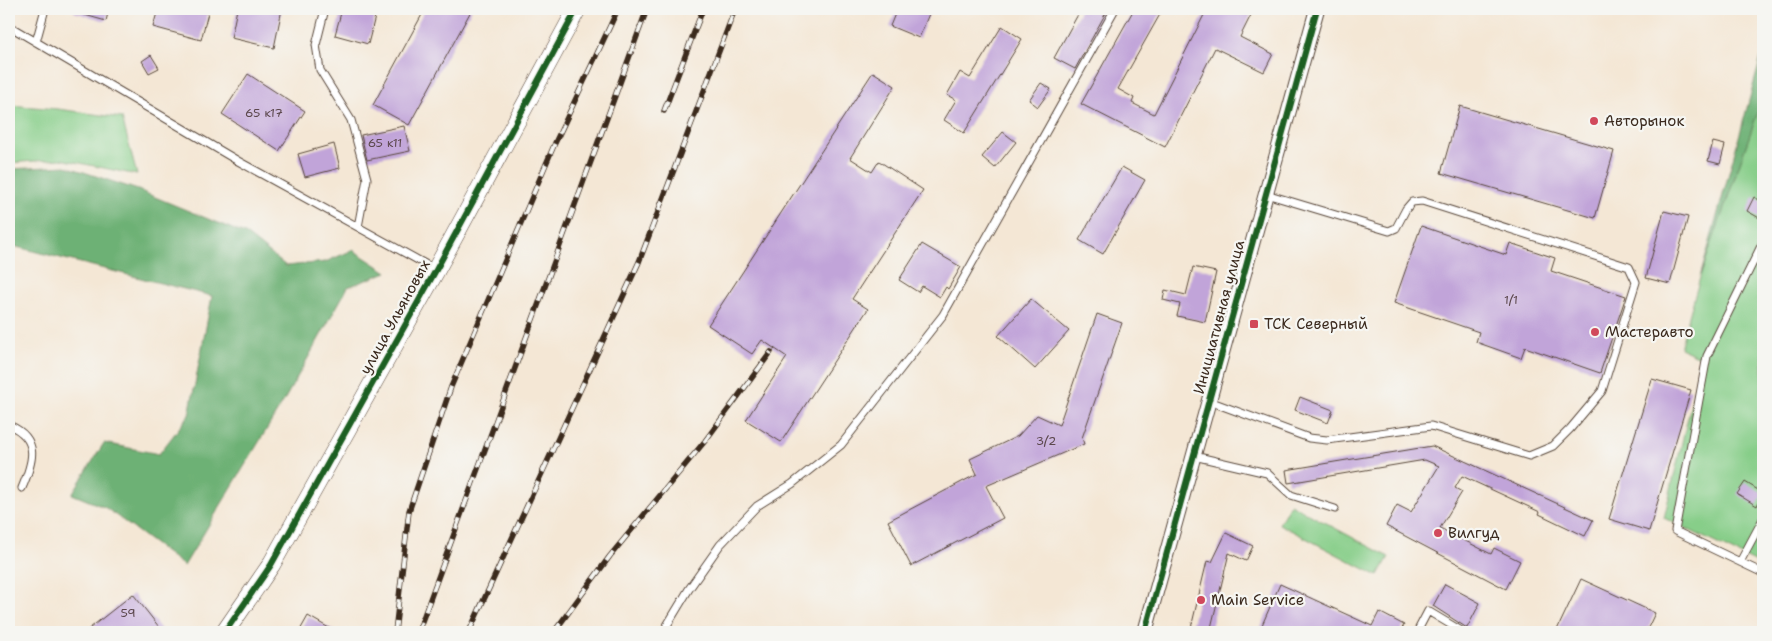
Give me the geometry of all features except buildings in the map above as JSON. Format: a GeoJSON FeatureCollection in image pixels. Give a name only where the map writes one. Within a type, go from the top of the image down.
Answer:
{"type":"FeatureCollection","features":[{"type":"Feature","properties":{"kind":"street","name":"улица Ульяновых"},"geometry":{"type":"LineString","coordinates":[[225,632],[271,565],[436,270],[577,9]]}},
{"type":"Feature","properties":{"kind":"street","name":"Инициативная улица"},"geometry":{"type":"LineString","coordinates":[[1145,632],[1317,9]]}},
{"type":"Feature","properties":{"kind":"lane"},"geometry":{"type":"LineString","coordinates":[[36,42],[45,9]]}},
{"type":"Feature","properties":{"kind":"lane"},"geometry":{"type":"LineString","coordinates":[[325,9],[316,45],[320,70],[351,120],[367,179],[358,227]]}},
{"type":"Feature","properties":{"kind":"lane"},"geometry":{"type":"LineString","coordinates":[[663,632],[689,589],[720,545],[757,506],[792,484],[841,445],[943,315],[1115,9]]}},
{"type":"Feature","properties":{"kind":"lane"},"geometry":{"type":"LineString","coordinates":[[9,26],[238,160],[436,270]]}},
{"type":"Feature","properties":{"kind":"lane"},"geometry":{"type":"LineString","coordinates":[[1209,401],[1308,438],[1326,440],[1431,426],[1529,456],[1553,446],[1602,391],[1636,282],[1629,267],[1422,201],[1412,202],[1406,208],[1396,228],[1389,231],[1266,194]]}},
{"type":"Feature","properties":{"kind":"lane"},"geometry":{"type":"LineString","coordinates":[[1763,242],[1707,356],[1675,531],[1763,574]]}},
{"type":"Feature","properties":{"kind":"lane"},"geometry":{"type":"LineString","coordinates":[[9,425],[20,430],[32,447],[32,466],[22,488]]}},
{"type":"Feature","properties":{"kind":"lane"},"geometry":{"type":"LineString","coordinates":[[1194,456],[1267,473],[1291,495],[1335,509]]}},
{"type":"Feature","properties":{"kind":"lane"},"geometry":{"type":"LineString","coordinates":[[1740,562],[1763,519]]}},
{"type":"Feature","properties":{"kind":"lane"},"geometry":{"type":"LineString","coordinates":[[1417,632],[1428,611],[1463,632]]}},
{"type":"Feature","properties":{"kind":"green space"},"geometry":{"type":"Polygon","coordinates":[[[1763,50],[1763,97],[1701,274],[1763,50]]]}},
{"type":"Feature","properties":{"kind":"green space"},"geometry":{"type":"Polygon","coordinates":[[[1763,97],[1763,566],[1664,518],[1702,358],[1680,348],[1701,274],[1763,97]]]}},
{"type":"Feature","properties":{"kind":"green space"},"geometry":{"type":"Polygon","coordinates":[[[9,105],[58,109],[122,118],[137,175],[61,159],[9,163],[9,105]]]}},
{"type":"Feature","properties":{"kind":"green space"},"geometry":{"type":"Polygon","coordinates":[[[66,166],[138,190],[247,235],[286,266],[325,262],[353,250],[387,272],[348,287],[282,404],[184,566],[106,508],[72,494],[104,443],[159,454],[189,415],[212,296],[9,245],[9,169],[66,166]]]}},
{"type":"Feature","properties":{"kind":"green space"},"geometry":{"type":"Polygon","coordinates":[[[1290,504],[1389,557],[1378,576],[1279,524],[1290,504]]]}},
{"type":"Feature","properties":{"kind":"railway"},"geometry":{"type":"LineString","coordinates":[[395,632],[409,511],[451,387],[555,143],[618,9]]}},
{"type":"Feature","properties":{"kind":"railway"},"geometry":{"type":"LineString","coordinates":[[418,632],[647,9]]}},
{"type":"Feature","properties":{"kind":"railway"},"geometry":{"type":"LineString","coordinates":[[664,111],[703,9]]}},
{"type":"Feature","properties":{"kind":"railway"},"geometry":{"type":"LineString","coordinates":[[469,632],[639,262],[735,9]]}},
{"type":"Feature","properties":{"kind":"railway"},"geometry":{"type":"LineString","coordinates":[[554,632],[610,556],[705,441],[771,352]]}},
{"type":"Feature","properties":{"kind":"cycle path"},"geometry":{"type":"LineString","coordinates":[[225,632],[271,565],[436,270],[577,9]]}},
{"type":"Feature","properties":{"kind":"cycle path"},"geometry":{"type":"LineString","coordinates":[[1145,632],[1317,9]]}},
{"type":"Feature","properties":{"kind":"place","name":"Авторынок"},"geometry":{"type":"Point","coordinates":[1594,121]}},
{"type":"Feature","properties":{"kind":"place","name":"ТСК Северный"},"geometry":{"type":"Point","coordinates":[1254,324]}},
{"type":"Feature","properties":{"kind":"place","name":"Мастеравто"},"geometry":{"type":"Point","coordinates":[1595,332]}},
{"type":"Feature","properties":{"kind":"place","name":"Вилгуд"},"geometry":{"type":"Point","coordinates":[1438,533]}},
{"type":"Feature","properties":{"kind":"place","name":"Main Service"},"geometry":{"type":"Point","coordinates":[1201,600]}}]}
